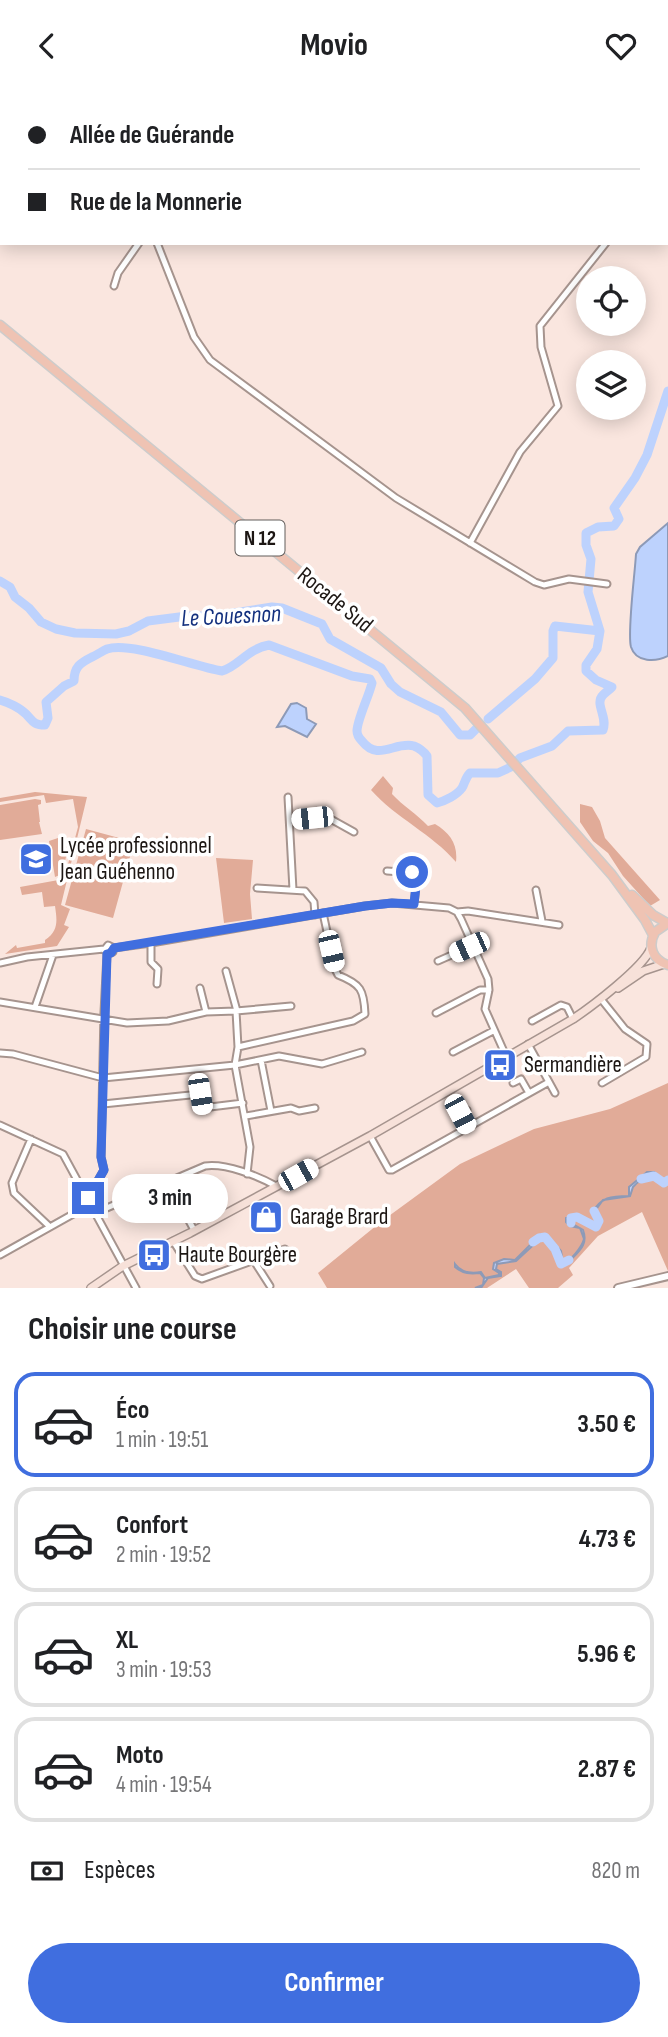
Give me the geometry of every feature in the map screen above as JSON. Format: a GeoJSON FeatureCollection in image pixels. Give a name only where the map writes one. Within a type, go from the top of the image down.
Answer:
{"type":"FeatureCollection","features":[{"type":"Feature","properties":{"kind":"main road","name":"Rocade Sud"},"geometry":{"type":"LineString","coordinates":[[0,325],[439,685],[483,727],[612,875],[653,915],[668,923]]}},
{"type":"Feature","properties":{"kind":"main road","name":"Rocade Sud"},"geometry":{"type":"LineString","coordinates":[[612,875],[653,935]]}},
{"type":"Feature","properties":{"kind":"main road"},"geometry":{"type":"LineString","coordinates":[[91,1288],[123,1266],[370,1136],[573,1019],[601,999],[644,961],[651,949],[653,935],[657,929],[668,923]]}},
{"type":"Feature","properties":{"kind":"main road"},"geometry":{"type":"LineString","coordinates":[[651,949],[656,958],[666,965]]}},
{"type":"Feature","properties":{"kind":"main road"},"geometry":{"type":"LineString","coordinates":[[608,993],[643,971],[666,965]]}},
{"type":"Feature","properties":{"kind":"street"},"geometry":{"type":"LineString","coordinates":[[114,286],[118,274],[138,245]]}},
{"type":"Feature","properties":{"kind":"street"},"geometry":{"type":"LineString","coordinates":[[158,245],[194,337],[210,360],[396,498],[535,582],[544,585],[569,579],[607,584]]}},
{"type":"Feature","properties":{"kind":"street"},"geometry":{"type":"LineString","coordinates":[[470,543],[520,451],[558,406],[543,353],[540,325],[604,245]]}},
{"type":"Feature","properties":{"kind":"street"},"geometry":{"type":"LineString","coordinates":[[288,797],[293,890]]}},
{"type":"Feature","properties":{"kind":"street"},"geometry":{"type":"LineString","coordinates":[[290,821],[327,817],[354,832]]}},
{"type":"Feature","properties":{"kind":"street"},"geometry":{"type":"LineString","coordinates":[[387,871],[415,873],[417,877],[414,904]]}},
{"type":"Feature","properties":{"kind":"street"},"geometry":{"type":"LineString","coordinates":[[257,888],[305,891],[314,902],[315,915]]}},
{"type":"Feature","properties":{"kind":"street"},"geometry":{"type":"LineString","coordinates":[[536,890],[542,921]]}},
{"type":"Feature","properties":{"kind":"street"},"geometry":{"type":"LineString","coordinates":[[0,964],[53,954],[111,953],[114,948],[392,903],[449,908],[457,912],[468,911],[559,925]]}},
{"type":"Feature","properties":{"kind":"street"},"geometry":{"type":"LineString","coordinates":[[457,912],[488,979],[489,991],[485,1009],[506,1056]]}},
{"type":"Feature","properties":{"kind":"street"},"geometry":{"type":"LineString","coordinates":[[238,1048],[353,1021],[365,1014],[361,989],[353,981],[338,975],[335,969],[323,913]]}},
{"type":"Feature","properties":{"kind":"street"},"geometry":{"type":"LineString","coordinates":[[151,943],[151,962],[158,969],[157,984]]}},
{"type":"Feature","properties":{"kind":"street"},"geometry":{"type":"LineString","coordinates":[[438,961],[472,946]]}},
{"type":"Feature","properties":{"kind":"street"},"geometry":{"type":"LineString","coordinates":[[0,1255],[89,1201],[104,1170],[101,1157],[106,951]]}},
{"type":"Feature","properties":{"kind":"street"},"geometry":{"type":"LineString","coordinates":[[35,1007],[53,954]]}},
{"type":"Feature","properties":{"kind":"street"},"geometry":{"type":"LineString","coordinates":[[226,971],[237,1011],[238,1048],[234,1065],[250,1147],[247,1174]]}},
{"type":"Feature","properties":{"kind":"street"},"geometry":{"type":"LineString","coordinates":[[200,988],[206,1012]]}},
{"type":"Feature","properties":{"kind":"street"},"geometry":{"type":"LineString","coordinates":[[436,1013],[480,990],[489,991]]}},
{"type":"Feature","properties":{"kind":"street"},"geometry":{"type":"LineString","coordinates":[[601,999],[625,1029],[647,1044],[648,1051],[646,1057],[602,1083]]}},
{"type":"Feature","properties":{"kind":"street"},"geometry":{"type":"LineString","coordinates":[[0,1002],[127,1023],[168,1021],[206,1012],[291,1006]]}},
{"type":"Feature","properties":{"kind":"street"},"geometry":{"type":"LineString","coordinates":[[532,1021],[562,1005],[567,1007],[573,1019]]}},
{"type":"Feature","properties":{"kind":"street"},"geometry":{"type":"LineString","coordinates":[[453,1052],[493,1031]]}},
{"type":"Feature","properties":{"kind":"street"},"geometry":{"type":"LineString","coordinates":[[528,1044],[555,1093]]}},
{"type":"Feature","properties":{"kind":"street"},"geometry":{"type":"LineString","coordinates":[[0,1053],[103,1078],[234,1065],[279,1056],[322,1064],[362,1052]]}},
{"type":"Feature","properties":{"kind":"street"},"geometry":{"type":"LineString","coordinates":[[261,1060],[271,1111]]}},
{"type":"Feature","properties":{"kind":"street"},"geometry":{"type":"LineString","coordinates":[[513,1083],[521,1079],[529,1093]]}},
{"type":"Feature","properties":{"kind":"street"},"geometry":{"type":"LineString","coordinates":[[370,1136],[388,1170],[392,1170],[549,1082]]}},
{"type":"Feature","properties":{"kind":"street"},"geometry":{"type":"LineString","coordinates":[[103,1104],[200,1094],[202,1108],[243,1103]]}},
{"type":"Feature","properties":{"kind":"street"},"geometry":{"type":"LineString","coordinates":[[246,1116],[290,1108],[299,1111],[314,1108]]}},
{"type":"Feature","properties":{"kind":"street"},"geometry":{"type":"LineString","coordinates":[[467,1110],[460,1114],[468,1129]]}},
{"type":"Feature","properties":{"kind":"street"},"geometry":{"type":"LineString","coordinates":[[0,1125],[63,1154],[136,1288]]}},
{"type":"Feature","properties":{"kind":"street"},"geometry":{"type":"LineString","coordinates":[[31,1139],[12,1183],[14,1193],[50,1226]]}},
{"type":"Feature","properties":{"kind":"street"},"geometry":{"type":"LineString","coordinates":[[95,1213],[205,1167],[216,1165],[247,1174],[276,1187]]}},
{"type":"Feature","properties":{"kind":"street"},"geometry":{"type":"LineString","coordinates":[[169,1182],[194,1230]]}},
{"type":"Feature","properties":{"kind":"street"},"geometry":{"type":"LineString","coordinates":[[173,1241],[195,1276],[202,1279],[285,1249]]}},
{"type":"Feature","properties":{"kind":"street"},"geometry":{"type":"LineString","coordinates":[[254,1261],[270,1286]]}},
{"type":"Feature","properties":{"kind":"street"},"geometry":{"type":"LineString","coordinates":[[618,1288],[668,1276]]}},
{"type":"Feature","properties":{"kind":"shaded area"},"geometry":{"type":"Polygon","coordinates":[[[383,776],[393,788],[392,794],[428,826],[435,824],[449,835],[456,850],[456,862],[371,790],[383,776]]]}},
{"type":"Feature","properties":{"kind":"shaded area"},"geometry":{"type":"Polygon","coordinates":[[[35,792],[87,797],[61,905],[70,909],[64,925],[69,927],[57,946],[5,954],[16,945],[17,948],[45,943],[53,933],[56,921],[55,906],[44,907],[42,892],[22,895],[20,887],[64,879],[78,827],[73,799],[46,803],[44,795],[0,802],[0,798],[35,792]]]}},
{"type":"Feature","properties":{"kind":"shaded area"},"geometry":{"type":"Polygon","coordinates":[[[41,800],[38,805],[42,834],[0,840],[0,805],[41,800]]]}},
{"type":"Feature","properties":{"kind":"shaded area"},"geometry":{"type":"Polygon","coordinates":[[[580,804],[592,807],[605,838],[660,900],[650,906],[623,876],[608,853],[593,841],[580,822],[580,804]]]}},
{"type":"Feature","properties":{"kind":"shaded area"},"geometry":{"type":"Polygon","coordinates":[[[86,829],[134,842],[113,918],[65,905],[86,829]]]}},
{"type":"Feature","properties":{"kind":"shaded area"},"geometry":{"type":"Polygon","coordinates":[[[61,837],[69,844],[62,874],[55,877],[49,841],[61,837]]]}},
{"type":"Feature","properties":{"kind":"shaded area"},"geometry":{"type":"Polygon","coordinates":[[[216,858],[253,860],[250,894],[252,919],[224,923],[216,858]]]}},
{"type":"Feature","properties":{"kind":"shaded area"},"geometry":{"type":"Polygon","coordinates":[[[668,1083],[668,1271],[642,1212],[598,1236],[569,1268],[573,1275],[558,1288],[529,1288],[516,1269],[487,1288],[327,1288],[318,1273],[382,1221],[460,1164],[534,1129],[610,1109],[668,1083]]]}},
{"type":"Feature","properties":{"kind":"water"},"geometry":{"type":"Polygon","coordinates":[[[668,523],[668,656],[647,660],[637,656],[630,640],[636,554],[640,547],[668,523]]]}},
{"type":"Feature","properties":{"kind":"water"},"geometry":{"type":"Polygon","coordinates":[[[297,703],[306,708],[307,719],[316,724],[307,737],[285,726],[277,727],[291,704],[297,703]]]}},
{"type":"Feature","properties":{"kind":"water"},"geometry":{"type":"Polygon","coordinates":[[[647,1172],[654,1172],[664,1182],[668,1178],[665,1184],[657,1178],[645,1178],[633,1187],[630,1196],[605,1200],[629,1196],[629,1187],[647,1172]]]}},
{"type":"Feature","properties":{"kind":"water"},"geometry":{"type":"Polygon","coordinates":[[[602,1201],[595,1211],[601,1224],[597,1228],[582,1219],[572,1219],[571,1223],[579,1228],[570,1226],[566,1218],[578,1215],[598,1226],[600,1222],[592,1213],[602,1201]]]}},
{"type":"Feature","properties":{"kind":"water"},"geometry":{"type":"Polygon","coordinates":[[[541,1234],[547,1235],[561,1251],[563,1263],[572,1257],[584,1239],[583,1245],[568,1263],[561,1264],[558,1251],[546,1237],[542,1237],[516,1261],[497,1264],[496,1269],[501,1272],[501,1276],[488,1278],[481,1288],[475,1288],[483,1285],[484,1278],[480,1273],[474,1273],[481,1272],[485,1278],[499,1275],[493,1269],[494,1263],[504,1259],[515,1260],[541,1234]]]}},
{"type":"Feature","properties":{"kind":"waterway","name":"Le Couesnon"},"geometry":{"type":"LineString","coordinates":[[0,700],[21,710],[36,723],[45,725],[48,718],[46,702],[74,681],[75,672],[81,664],[107,649],[118,647],[147,651],[222,671],[255,650],[269,645],[352,676],[370,679],[372,683],[358,726],[358,736],[374,750],[407,745],[423,752],[427,756],[428,795],[437,803],[460,791],[470,773],[498,773],[511,767],[520,758],[552,746],[568,731],[603,730],[600,702],[612,687],[596,680],[586,671],[586,665],[597,649],[600,631],[588,592],[591,559],[586,545],[586,533],[598,527],[614,526],[619,519],[614,508],[647,455],[668,391]]}},
{"type":"Feature","properties":{"kind":"waterway","name":"Le Couesnon"},"geometry":{"type":"LineString","coordinates":[[0,581],[10,587],[15,597],[41,622],[75,633],[116,634],[129,631],[148,621],[282,608],[322,624],[330,639],[381,668],[400,692],[441,712],[460,735],[470,735],[477,728]]}},
{"type":"Feature","properties":{"kind":"waterway","name":"Le Couesnon"},"geometry":{"type":"LineString","coordinates":[[488,719],[535,679],[553,658],[555,626],[600,631]]}},
{"type":"Feature","properties":{"kind":"waterway"},"geometry":{"type":"LineString","coordinates":[[641,1179],[654,1176],[664,1183],[668,1180]]}},
{"type":"Feature","properties":{"kind":"waterway"},"geometry":{"type":"LineString","coordinates":[[571,1223],[571,1218],[577,1217],[596,1227],[599,1221],[594,1211]]}},
{"type":"Feature","properties":{"kind":"waterway"},"geometry":{"type":"LineString","coordinates":[[533,1242],[545,1237],[555,1249],[561,1264],[569,1260]]}},
{"type":"Feature","properties":{"kind":"place","name":"Lycée professionnel Jean Guéhenno"},"geometry":{"type":"Point","coordinates":[36,859]}},
{"type":"Feature","properties":{"kind":"place","name":"Sermandière"},"geometry":{"type":"Point","coordinates":[500,1065]}},
{"type":"Feature","properties":{"kind":"place","name":"Garage Brard"},"geometry":{"type":"Point","coordinates":[266,1217]}},
{"type":"Feature","properties":{"kind":"place","name":"Haute Bourgère"},"geometry":{"type":"Point","coordinates":[154,1255]}},
{"type":"Feature","properties":{"kind":"route"},"geometry":{"type":"LineString","coordinates":[[88,1198],[104,1170],[101,1157],[107,954],[114,948],[131,944],[151,943],[365,906],[414,904],[417,877],[412,872]]}}]}
